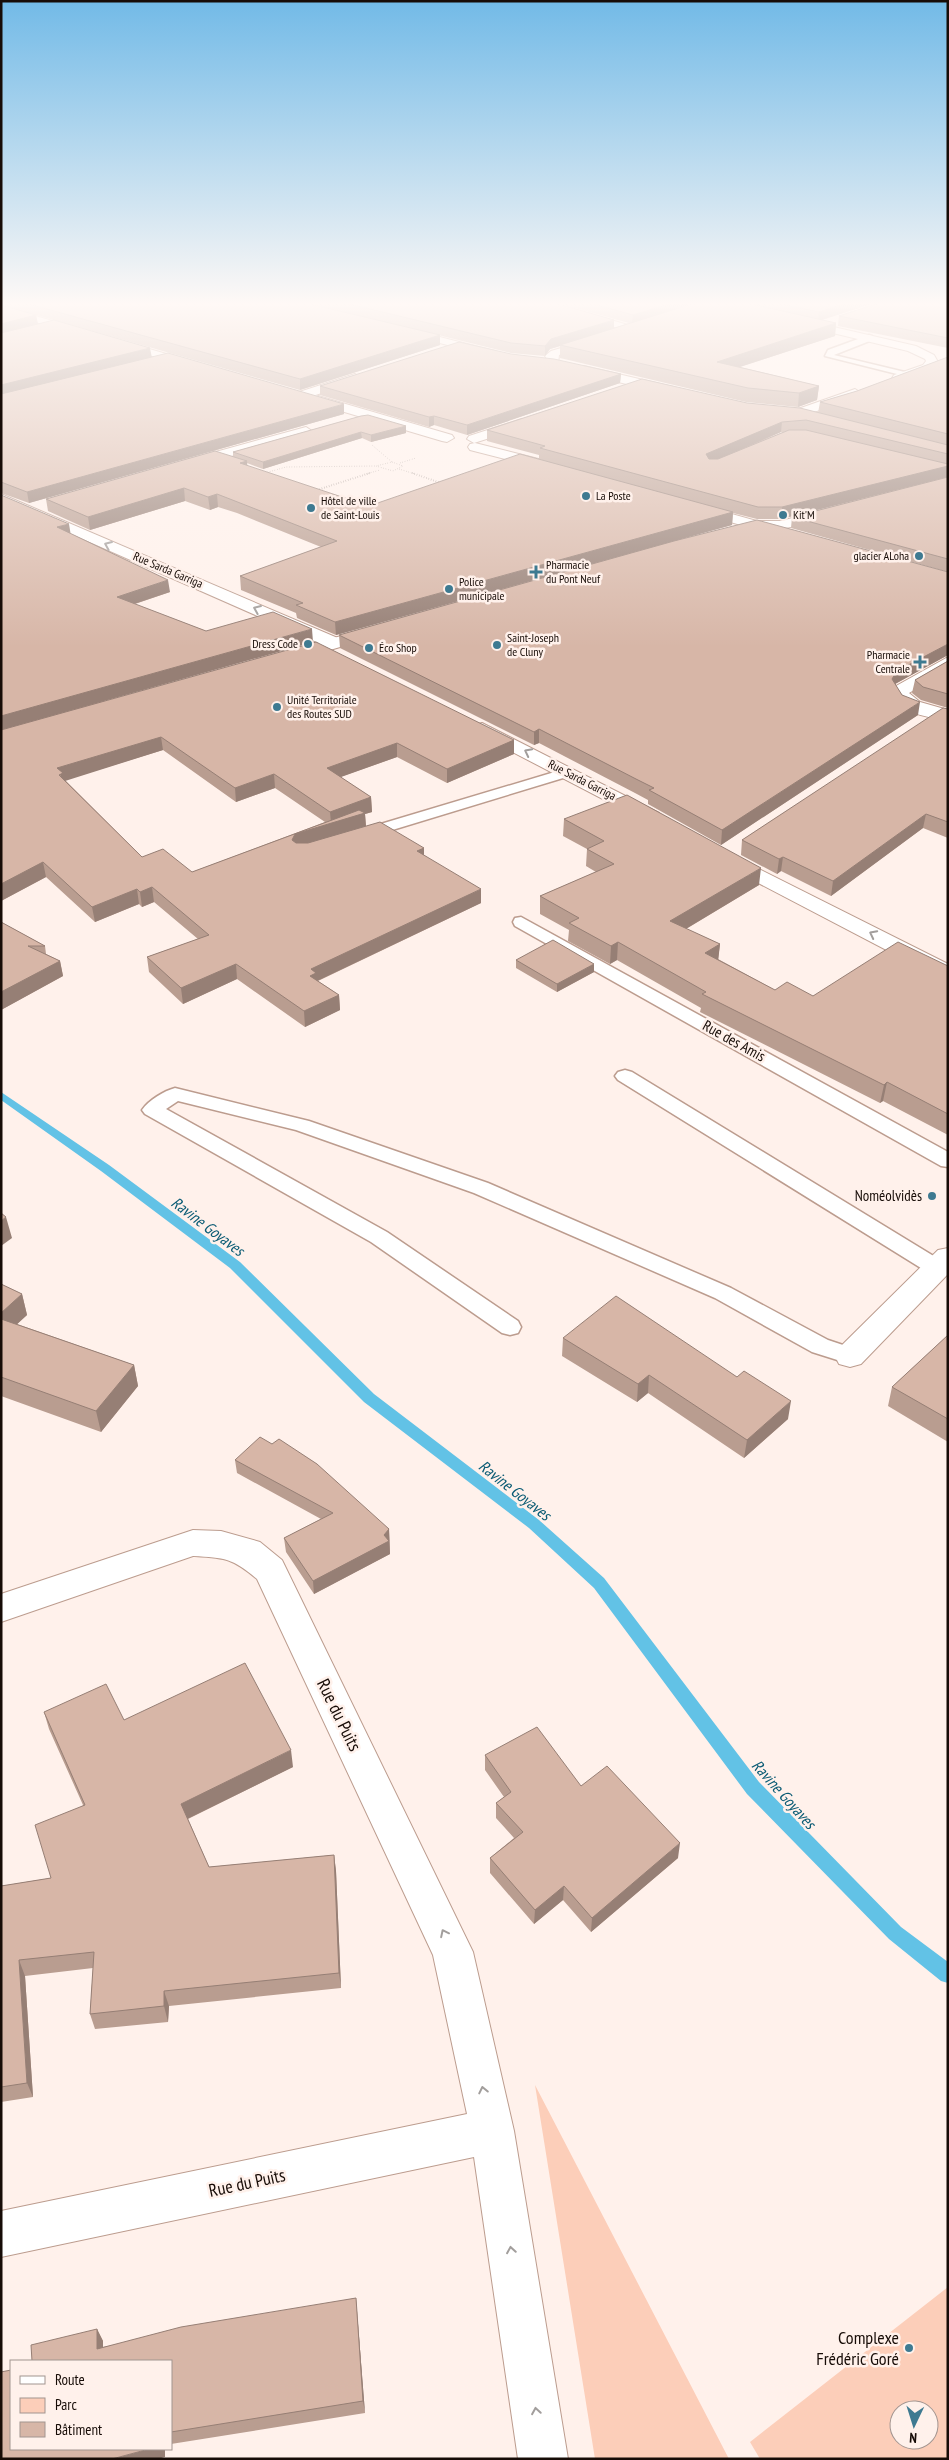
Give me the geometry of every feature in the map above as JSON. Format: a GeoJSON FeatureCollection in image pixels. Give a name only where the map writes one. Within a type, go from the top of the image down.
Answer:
{"type":"FeatureCollection","features":[{"type":"Feature","properties":{"kind":"street"},"geometry":{"type":"LineString","coordinates":[[341,422],[354,418]]}},
{"type":"Feature","properties":{"kind":"street"},"geometry":{"type":"LineString","coordinates":[[367,418],[426,432]]}},
{"type":"Feature","properties":{"kind":"street"},"geometry":{"type":"LineString","coordinates":[[381,418],[468,446],[560,469]]}},
{"type":"Feature","properties":{"kind":"street"},"geometry":{"type":"LineString","coordinates":[[447,438],[441,442],[443,446],[468,446],[537,418]]}},
{"type":"Feature","properties":{"kind":"street"},"geometry":{"type":"LineString","coordinates":[[178,467],[323,427]]}},
{"type":"Feature","properties":{"kind":"street","name":"Rue Sarda Garriga"},"geometry":{"type":"LineString","coordinates":[[1,498],[327,645],[344,660]]}},
{"type":"Feature","properties":{"kind":"street"},"geometry":{"type":"LineString","coordinates":[[28,510],[54,503]]}},
{"type":"Feature","properties":{"kind":"street"},"geometry":{"type":"LineString","coordinates":[[680,503],[801,538]]}},
{"type":"Feature","properties":{"kind":"street"},"geometry":{"type":"LineString","coordinates":[[727,532],[757,525],[781,524],[845,509]]}},
{"type":"Feature","properties":{"kind":"street"},"geometry":{"type":"LineString","coordinates":[[269,662],[386,628]]}},
{"type":"Feature","properties":{"kind":"street"},"geometry":{"type":"LineString","coordinates":[[943,714],[912,705],[903,700],[900,693],[948,662]]}},
{"type":"Feature","properties":{"kind":"street"},"geometry":{"type":"LineString","coordinates":[[913,730],[943,714]]}},
{"type":"Feature","properties":{"kind":"street","name":"Rue Sarda Garriga"},"geometry":{"type":"LineString","coordinates":[[465,721],[568,772],[672,828]]}},
{"type":"Feature","properties":{"kind":"street"},"geometry":{"type":"LineString","coordinates":[[738,845],[718,854],[948,973]]}},
{"type":"Feature","properties":{"kind":"street"},"geometry":{"type":"LineString","coordinates":[[850,1356],[942,1262]]}},
{"type":"Feature","properties":{"kind":"street","name":"Rue du Puits"},"geometry":{"type":"LineString","coordinates":[[1,1608],[193,1543],[220,1544],[248,1552],[270,1570],[453,1952],[492,2132],[543,2459]]}},
{"type":"Feature","properties":{"kind":"street","name":"Rue du Puits"},"geometry":{"type":"LineString","coordinates":[[1,2234],[492,2132]]}},
{"type":"Feature","properties":{"kind":"lane"},"geometry":{"type":"LineString","coordinates":[[214,457],[263,473]]}},
{"type":"Feature","properties":{"kind":"lane"},"geometry":{"type":"LineString","coordinates":[[501,467],[523,459]]}},
{"type":"Feature","properties":{"kind":"lane"},"geometry":{"type":"LineString","coordinates":[[350,838],[568,772]]}},
{"type":"Feature","properties":{"kind":"lane","name":"Rue des Amis"},"geometry":{"type":"LineString","coordinates":[[521,922],[948,1161]]}},
{"type":"Feature","properties":{"kind":"lane"},"geometry":{"type":"LineString","coordinates":[[625,1076],[942,1262]]}},
{"type":"Feature","properties":{"kind":"lane"},"geometry":{"type":"LineString","coordinates":[[510,1327],[379,1237],[152,1110],[175,1094],[302,1125],[462,1181],[723,1293],[820,1346],[850,1356]]}},
{"type":"Feature","properties":{"kind":"path"},"geometry":{"type":"LineString","coordinates":[[263,473],[286,467],[376,466],[383,462],[396,462],[403,466],[399,469]]}},
{"type":"Feature","properties":{"kind":"path"},"geometry":{"type":"LineString","coordinates":[[376,466],[381,470]]}},
{"type":"Feature","properties":{"kind":"path"},"geometry":{"type":"LineString","coordinates":[[315,491],[381,470],[399,469],[442,483]]}},
{"type":"Feature","properties":{"kind":"green space"},"geometry":{"type":"Polygon","coordinates":[[[535,2085],[729,2459],[595,2459],[535,2085]]]}},
{"type":"Feature","properties":{"kind":"green space","name":"Complexe Frédéric Goré"},"geometry":{"type":"Polygon","coordinates":[[[948,2287],[948,2459],[760,2459],[750,2442],[948,2287]]]}},
{"type":"Feature","properties":{"kind":"building"},"geometry":{"type":"Polygon","coordinates":[[[1,418],[294,418],[27,492],[1,482],[1,418]]]}},
{"type":"Feature","properties":{"kind":"building"},"geometry":{"type":"Polygon","coordinates":[[[355,418],[378,418],[406,426],[371,435],[361,432],[263,462],[233,452],[355,418]]]}},
{"type":"Feature","properties":{"kind":"building"},"geometry":{"type":"Polygon","coordinates":[[[441,418],[489,418],[467,425],[441,418]]]}},
{"type":"Feature","properties":{"kind":"building"},"geometry":{"type":"Polygon","coordinates":[[[524,418],[839,418],[948,445],[948,454],[806,420],[782,422],[706,454],[709,459],[718,459],[789,430],[806,430],[948,464],[948,466],[782,507],[758,507],[540,448],[545,446],[487,430],[524,418]]]}},
{"type":"Feature","properties":{"kind":"building"},"geometry":{"type":"Polygon","coordinates":[[[883,418],[948,418],[948,434],[883,418]]]}},
{"type":"Feature","properties":{"kind":"building"},"geometry":{"type":"Polygon","coordinates":[[[215,451],[247,461],[240,463],[369,506],[520,454],[733,512],[335,622],[296,605],[303,603],[240,576],[337,541],[217,494],[208,497],[184,488],[88,517],[46,499],[215,451]]]}},
{"type":"Feature","properties":{"kind":"building"},"geometry":{"type":"Polygon","coordinates":[[[948,477],[948,559],[792,517],[948,477]]]}},
{"type":"Feature","properties":{"kind":"building"},"geometry":{"type":"Polygon","coordinates":[[[1,495],[69,524],[57,527],[168,580],[117,597],[206,631],[273,612],[312,629],[1,716],[1,495]]]}},
{"type":"Feature","properties":{"kind":"building"},"geometry":{"type":"Polygon","coordinates":[[[757,520],[948,572],[948,644],[897,671],[892,679],[902,695],[920,702],[722,830],[649,790],[654,788],[539,729],[534,732],[339,635],[674,541],[757,520]]]}},
{"type":"Feature","properties":{"kind":"building"},"geometry":{"type":"Polygon","coordinates":[[[316,642],[514,740],[447,769],[397,743],[327,768],[371,797],[330,812],[274,774],[235,788],[161,737],[57,768],[63,773],[59,775],[142,857],[163,849],[192,872],[359,810],[365,813],[295,834],[292,840],[296,843],[308,843],[380,822],[424,848],[417,851],[481,889],[311,969],[316,973],[310,976],[339,995],[304,1011],[236,964],[181,988],[147,957],[209,935],[152,887],[140,892],[137,889],[92,907],[43,862],[1,884],[1,730],[316,642]]]}},
{"type":"Feature","properties":{"kind":"building"},"geometry":{"type":"Polygon","coordinates":[[[948,661],[948,694],[923,687],[915,680],[948,661]]]}},
{"type":"Feature","properties":{"kind":"building"},"geometry":{"type":"Polygon","coordinates":[[[943,708],[948,709],[948,822],[926,814],[833,881],[783,857],[779,859],[742,840],[943,708]]]}},
{"type":"Feature","properties":{"kind":"building"},"geometry":{"type":"Polygon","coordinates":[[[627,795],[761,868],[670,921],[720,944],[705,953],[775,990],[787,982],[813,996],[898,942],[948,966],[948,1114],[887,1082],[884,1085],[702,994],[706,992],[618,942],[611,946],[569,923],[579,918],[540,896],[614,864],[587,849],[604,841],[564,819],[627,795]]]}},
{"type":"Feature","properties":{"kind":"building"},"geometry":{"type":"Polygon","coordinates":[[[1,922],[45,946],[28,946],[60,961],[1,992],[1,922]]]}},
{"type":"Feature","properties":{"kind":"building"},"geometry":{"type":"Polygon","coordinates":[[[553,940],[594,964],[557,984],[516,960],[553,940]]]}},
{"type":"Feature","properties":{"kind":"building"},"geometry":{"type":"Polygon","coordinates":[[[1,1213],[6,1217],[1,1221],[1,1213]]]}},
{"type":"Feature","properties":{"kind":"building"},"geometry":{"type":"Polygon","coordinates":[[[1,1284],[22,1294],[1,1313],[1,1284]]]}},
{"type":"Feature","properties":{"kind":"building"},"geometry":{"type":"Polygon","coordinates":[[[616,1296],[737,1377],[744,1371],[791,1401],[747,1440],[649,1375],[638,1384],[563,1338],[616,1296]]]}},
{"type":"Feature","properties":{"kind":"building"},"geometry":{"type":"Polygon","coordinates":[[[1,1319],[134,1365],[96,1411],[1,1377],[1,1319]]]}},
{"type":"Feature","properties":{"kind":"building"},"geometry":{"type":"Polygon","coordinates":[[[948,1335],[948,1419],[892,1387],[948,1335]]]}},
{"type":"Feature","properties":{"kind":"building"},"geometry":{"type":"Polygon","coordinates":[[[260,1437],[272,1444],[279,1439],[317,1464],[389,1529],[384,1535],[389,1541],[313,1581],[284,1538],[333,1513],[235,1460],[260,1437]]]}},
{"type":"Feature","properties":{"kind":"building"},"geometry":{"type":"Polygon","coordinates":[[[245,1663],[291,1750],[181,1804],[209,1867],[334,1855],[339,1973],[164,1991],[164,2006],[90,2014],[94,1952],[19,1960],[27,2083],[1,2087],[1,1886],[51,1878],[35,1825],[85,1805],[44,1712],[106,1684],[124,1720],[245,1663]]]}},
{"type":"Feature","properties":{"kind":"building"},"geometry":{"type":"Polygon","coordinates":[[[537,1727],[581,1786],[607,1766],[680,1843],[592,1918],[564,1886],[535,1910],[490,1858],[523,1832],[496,1803],[511,1792],[485,1755],[537,1727]]]}},
{"type":"Feature","properties":{"kind":"building"},"geometry":{"type":"Polygon","coordinates":[[[356,2298],[363,2401],[172,2432],[172,2360],[32,2360],[31,2345],[97,2329],[97,2349],[181,2327],[356,2298]]]}},
{"type":"Feature","properties":{"kind":"building"},"geometry":{"type":"Polygon","coordinates":[[[10,2370],[10,2450],[145,2450],[112,2459],[1,2459],[1,2372],[10,2370]]]}},
{"type":"Feature","properties":{"kind":"waterway","name":"Ravine Goyaves"},"geometry":{"type":"LineString","coordinates":[[1,1095],[105,1168],[235,1265],[369,1398],[534,1524],[599,1583],[753,1788],[895,1933],[948,1974]]}},
{"type":"Feature","properties":{"kind":"place","name":"La Poste"},"geometry":{"type":"Point","coordinates":[586,496]}},
{"type":"Feature","properties":{"kind":"place","name":"Hôtel de ville de Saint-Louis"},"geometry":{"type":"Point","coordinates":[311,508]}},
{"type":"Feature","properties":{"kind":"place","name":"Kit'M"},"geometry":{"type":"Point","coordinates":[783,515]}},
{"type":"Feature","properties":{"kind":"place","name":"glacier ALoha"},"geometry":{"type":"Point","coordinates":[919,556]}},
{"type":"Feature","properties":{"kind":"place","name":"Pharmacie du Pont Neuf"},"geometry":{"type":"Point","coordinates":[536,572]}},
{"type":"Feature","properties":{"kind":"place","name":"Police municipale"},"geometry":{"type":"Point","coordinates":[449,589]}},
{"type":"Feature","properties":{"kind":"place","name":"Dress Code"},"geometry":{"type":"Point","coordinates":[308,644]}},
{"type":"Feature","properties":{"kind":"place","name":"Saint-Joseph de Cluny"},"geometry":{"type":"Point","coordinates":[497,645]}},
{"type":"Feature","properties":{"kind":"place","name":"Éco Shop"},"geometry":{"type":"Point","coordinates":[369,648]}},
{"type":"Feature","properties":{"kind":"place","name":"Pharmacie Centrale"},"geometry":{"type":"Point","coordinates":[920,662]}},
{"type":"Feature","properties":{"kind":"place","name":"Unité Territoriale des Routes SUD"},"geometry":{"type":"Point","coordinates":[277,707]}},
{"type":"Feature","properties":{"kind":"place","name":"Noméolvidès"},"geometry":{"type":"Point","coordinates":[932,1196]}},
{"type":"Feature","properties":{"kind":"place","name":"Complexe Frédéric Goré"},"geometry":{"type":"Point","coordinates":[909,2348]}}]}
